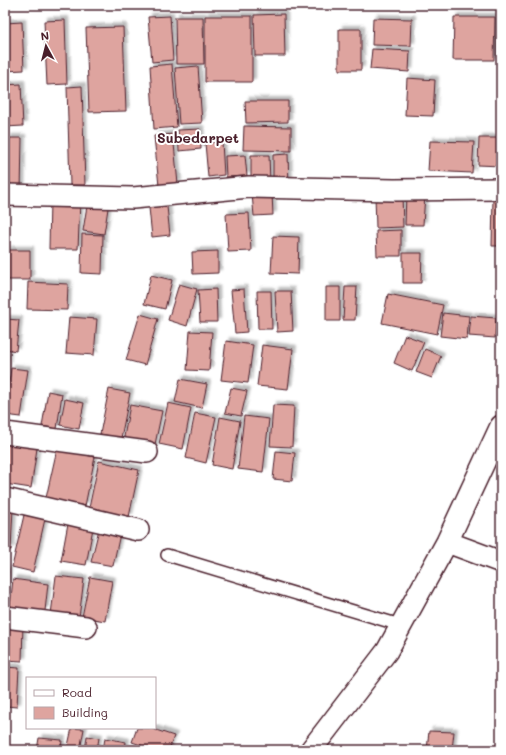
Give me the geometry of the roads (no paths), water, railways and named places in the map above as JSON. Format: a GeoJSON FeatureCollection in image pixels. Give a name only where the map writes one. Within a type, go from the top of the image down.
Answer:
{"type":"FeatureCollection","features":[{"type":"Feature","properties":{"kind":"street"},"geometry":{"type":"LineString","coordinates":[[5,194],[133,198],[249,187],[394,190],[501,189]]}},
{"type":"Feature","properties":{"kind":"street"},"geometry":{"type":"LineString","coordinates":[[310,750],[387,651],[447,542],[501,426]]}},
{"type":"Feature","properties":{"kind":"street"},"geometry":{"type":"LineString","coordinates":[[5,433],[147,452]]}},
{"type":"Feature","properties":{"kind":"street"},"geometry":{"type":"LineString","coordinates":[[5,499],[138,530]]}},
{"type":"Feature","properties":{"kind":"street"},"geometry":{"type":"LineString","coordinates":[[447,542],[501,562]]}},
{"type":"Feature","properties":{"kind":"street"},"geometry":{"type":"LineString","coordinates":[[5,617],[86,627]]}},
{"type":"Feature","properties":{"kind":"lane"},"geometry":{"type":"LineString","coordinates":[[167,555],[400,625]]}},
{"type":"Feature","properties":{"kind":"district","name":"Subedarpet"},"geometry":{"type":"Point","coordinates":[198,137]}}]}
